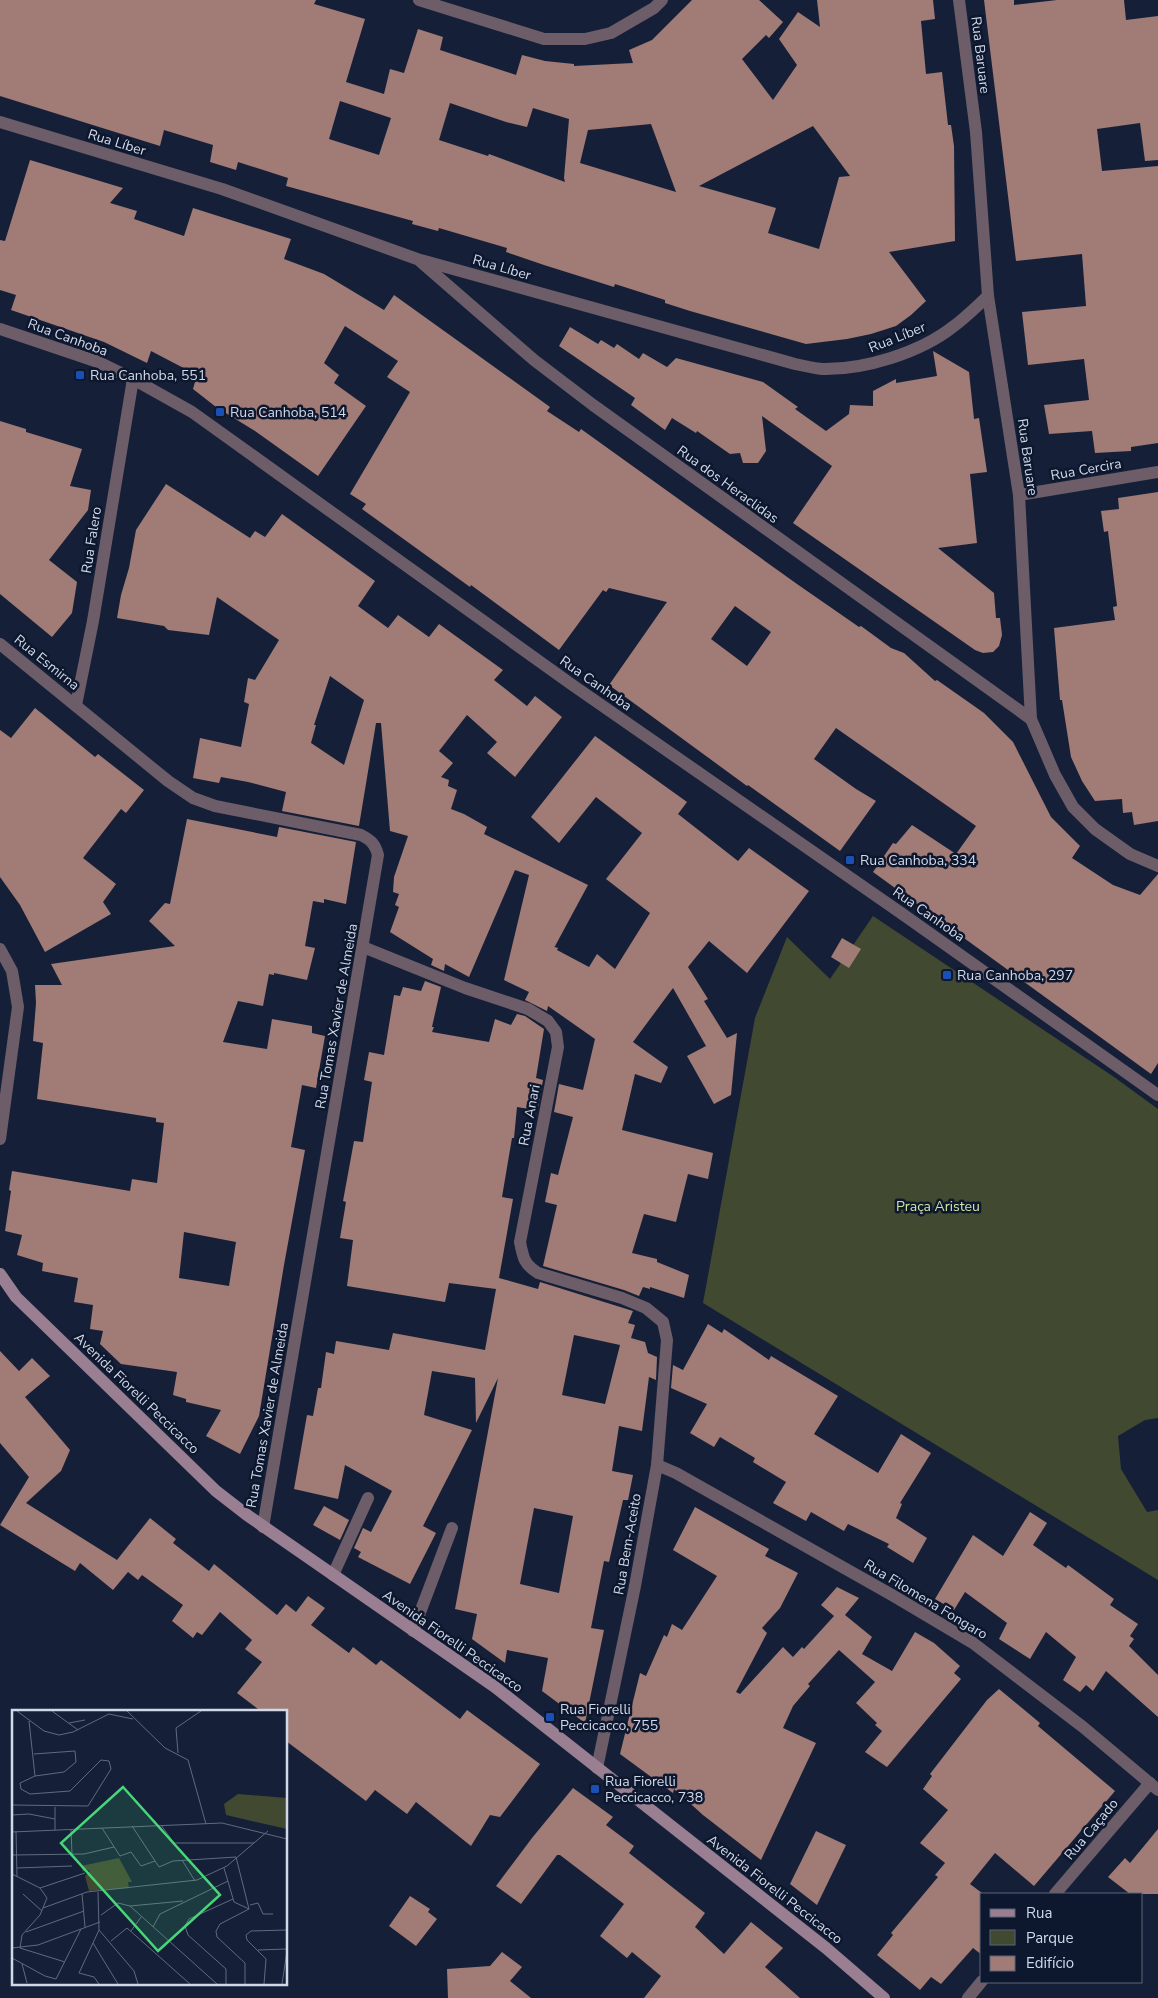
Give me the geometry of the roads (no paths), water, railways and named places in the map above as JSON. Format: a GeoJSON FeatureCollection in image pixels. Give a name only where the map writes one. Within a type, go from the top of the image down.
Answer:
{"type":"FeatureCollection","features":[{"type":"Feature","properties":{"kind":"main road","name":"Avenida Fiorelli Peccicacco"},"geometry":{"type":"LineString","coordinates":[[0,1274],[16,1297],[216,1490],[333,1576],[495,1688],[826,1948],[884,1998]]}},
{"type":"Feature","properties":{"kind":"main road","name":"Avenida Fiorelli Peccicacco"},"geometry":{"type":"LineString","coordinates":[[0,1288],[16,1297]]}},
{"type":"Feature","properties":{"kind":"street"},"geometry":{"type":"LineString","coordinates":[[419,0],[544,39],[585,39],[611,33],[636,20],[662,0]]}},
{"type":"Feature","properties":{"kind":"street","name":"Rua Baruare"},"geometry":{"type":"LineString","coordinates":[[959,0],[976,132],[988,296],[1019,495],[1031,719],[1055,775],[1073,808],[1095,829],[1130,854],[1158,866]]}},
{"type":"Feature","properties":{"kind":"street","name":"Rua Líber"},"geometry":{"type":"LineString","coordinates":[[0,122],[222,189],[418,259],[795,364],[820,369],[870,364],[919,347],[953,327],[988,296]]}},
{"type":"Feature","properties":{"kind":"street","name":"Rua dos Heraclidas"},"geometry":{"type":"LineString","coordinates":[[418,259],[534,360],[593,405],[1031,719]]}},
{"type":"Feature","properties":{"kind":"street","name":"Rua Canhoba"},"geometry":{"type":"LineString","coordinates":[[0,329],[98,362],[192,412],[564,678],[1158,1095]]}},
{"type":"Feature","properties":{"kind":"street","name":"Rua Falero"},"geometry":{"type":"LineString","coordinates":[[76,705],[93,622],[133,379]]}},
{"type":"Feature","properties":{"kind":"street","name":"Rua Cercira"},"geometry":{"type":"LineString","coordinates":[[1019,495],[1158,472]]}},
{"type":"Feature","properties":{"kind":"street","name":"Rua Esmirna"},"geometry":{"type":"LineString","coordinates":[[0,644],[76,705]]}},
{"type":"Feature","properties":{"kind":"street","name":"Rua Tomas Xavier de Almeida"},"geometry":{"type":"LineString","coordinates":[[76,705],[168,781],[193,798],[215,806],[361,835],[370,839],[378,855],[263,1526]]}},
{"type":"Feature","properties":{"kind":"street","name":"Rua Anari"},"geometry":{"type":"LineString","coordinates":[[363,947],[465,988],[528,1009],[548,1021],[556,1032],[558,1047],[520,1242],[522,1255],[527,1266],[538,1273],[622,1298],[646,1308],[664,1322]]}},
{"type":"Feature","properties":{"kind":"street"},"geometry":{"type":"LineString","coordinates":[[0,949],[12,971],[18,1007],[0,1138]]}},
{"type":"Feature","properties":{"kind":"street","name":"Rua Bem-Aceito"},"geometry":{"type":"LineString","coordinates":[[598,1768],[657,1466],[666,1340],[664,1322]]}},
{"type":"Feature","properties":{"kind":"street","name":"Rua Filomena Fongaro"},"geometry":{"type":"LineString","coordinates":[[657,1466],[676,1473],[837,1563],[973,1644],[1083,1726],[1154,1786]]}},
{"type":"Feature","properties":{"kind":"street"},"geometry":{"type":"LineString","coordinates":[[333,1576],[368,1498]]}},
{"type":"Feature","properties":{"kind":"street"},"geometry":{"type":"LineString","coordinates":[[413,1631],[452,1528]]}},
{"type":"Feature","properties":{"kind":"street","name":"Rua Caçado"},"geometry":{"type":"LineString","coordinates":[[1056,1893],[1154,1786]]}},
{"type":"Feature","properties":{"kind":"street"},"geometry":{"type":"LineString","coordinates":[[968,1998],[980,1983]]}},
{"type":"Feature","properties":{"kind":"place","name":"Rua Canhoba, 551"},"geometry":{"type":"Point","coordinates":[80,375]}},
{"type":"Feature","properties":{"kind":"place","name":"Rua Canhoba, 514"},"geometry":{"type":"Point","coordinates":[220,412]}},
{"type":"Feature","properties":{"kind":"place","name":"Rua Canhoba, 334"},"geometry":{"type":"Point","coordinates":[850,860]}},
{"type":"Feature","properties":{"kind":"place","name":"Rua Canhoba, 297"},"geometry":{"type":"Point","coordinates":[947,975]}},
{"type":"Feature","properties":{"kind":"place","name":"Rua Fiorelli Peccicacco, 755"},"geometry":{"type":"Point","coordinates":[550,1717]}},
{"type":"Feature","properties":{"kind":"place","name":"Rua Fiorelli Peccicacco, 738"},"geometry":{"type":"Point","coordinates":[595,1789]}},
{"type":"Feature","properties":{"kind":"park label","name":"Praça Aristeu"},"geometry":{"type":"Point","coordinates":[938,1206]}}]}
